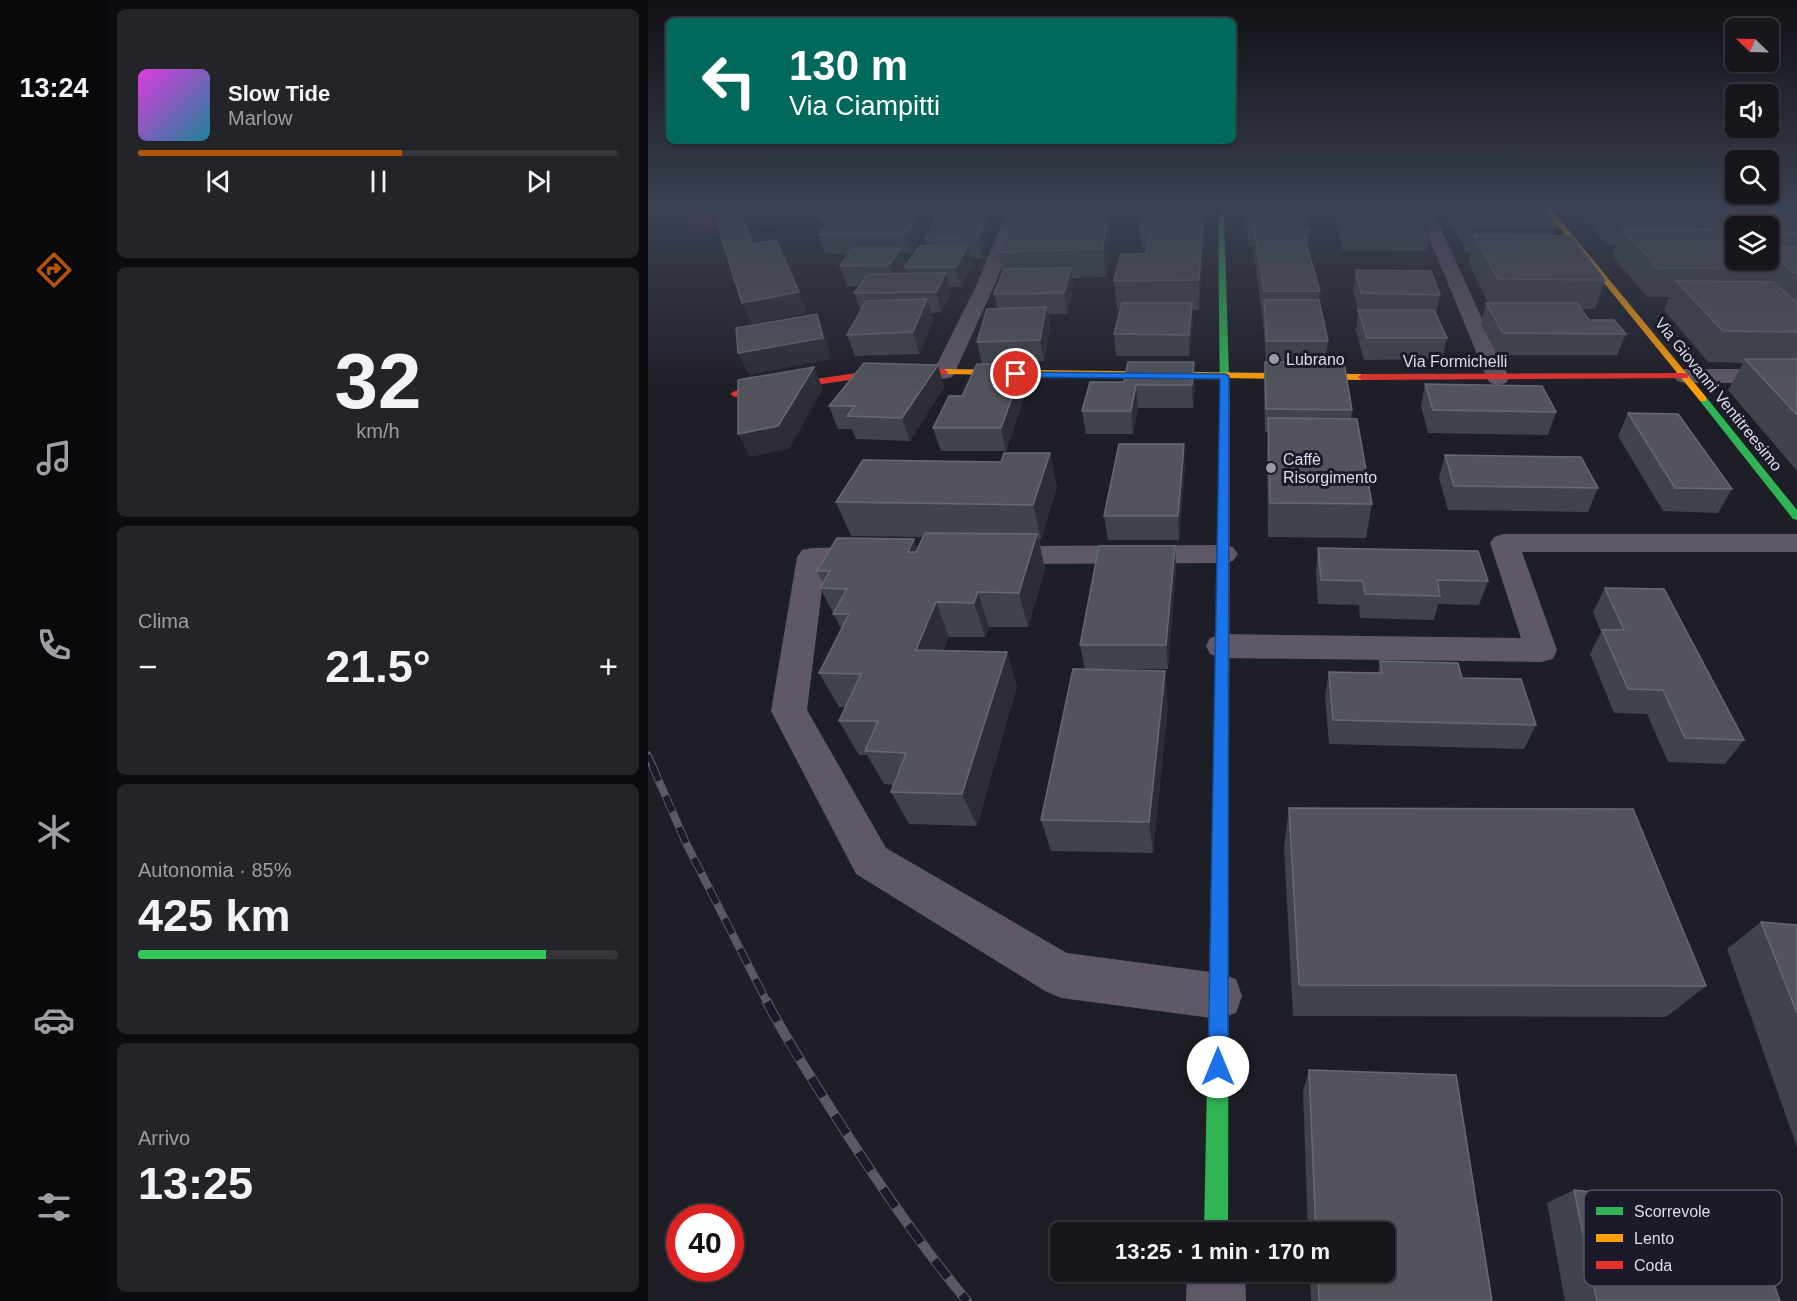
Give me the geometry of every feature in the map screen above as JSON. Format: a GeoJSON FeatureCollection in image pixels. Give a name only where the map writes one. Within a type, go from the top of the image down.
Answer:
{"type":"FeatureCollection","features":[{"type":"Feature","properties":{"kind":"street"},"geometry":{"type":"LineString","coordinates":[[945,372],[992,270]]}},
{"type":"Feature","properties":{"kind":"street"},"geometry":{"type":"LineString","coordinates":[[1216,1222],[1225,376],[1222,270]]}},
{"type":"Feature","properties":{"kind":"street"},"geometry":{"type":"LineString","coordinates":[[1451,270],[1498,378]]}},
{"type":"Feature","properties":{"kind":"street","name":"Via Giovanni Ventitreesimo"},"geometry":{"type":"LineString","coordinates":[[1597,270],[1797,517]]}},
{"type":"Feature","properties":{"kind":"street","name":"Via Formichelli"},"geometry":{"type":"LineString","coordinates":[[735,394],[817,380],[893,373],[945,372],[1064,376],[1498,378],[1685,376]]}},
{"type":"Feature","properties":{"kind":"street"},"geometry":{"type":"LineString","coordinates":[[1685,376],[1797,376]]}},
{"type":"Feature","properties":{"kind":"street"},"geometry":{"type":"LineString","coordinates":[[1222,646],[1541,650],[1504,543],[1797,543]]}},
{"type":"Feature","properties":{"kind":"street"},"geometry":{"type":"LineString","coordinates":[[965,556],[1223,554]]}},
{"type":"Feature","properties":{"kind":"street"},"geometry":{"type":"LineString","coordinates":[[894,556],[812,557],[789,711],[871,861],[1061,975],[1218,996]]}},
{"type":"Feature","properties":{"kind":"street"},"geometry":{"type":"LineString","coordinates":[[1216,1282],[1216,1301]]}},
{"type":"Feature","properties":{"kind":"building"},"geometry":{"type":"Polygon","coordinates":[[[731,270],[789,270],[799,292],[742,303],[731,270]]]}},
{"type":"Feature","properties":{"kind":"building"},"geometry":{"type":"Polygon","coordinates":[[[1004,270],[1071,270],[1064,293],[994,294],[1004,270]]]}},
{"type":"Feature","properties":{"kind":"building"},"geometry":{"type":"Polygon","coordinates":[[[1117,270],[1200,270],[1199,280],[1114,281],[1117,270]]]}},
{"type":"Feature","properties":{"kind":"building"},"geometry":{"type":"Polygon","coordinates":[[[1261,270],[1314,270],[1320,291],[1264,291],[1261,270]]]}},
{"type":"Feature","properties":{"kind":"building"},"geometry":{"type":"Polygon","coordinates":[[[1356,270],[1431,271],[1440,295],[1361,293],[1356,270]]]}},
{"type":"Feature","properties":{"kind":"building"},"geometry":{"type":"Polygon","coordinates":[[[1493,270],[1597,270],[1605,280],[1498,279],[1493,270]]]}},
{"type":"Feature","properties":{"kind":"building"},"geometry":{"type":"Polygon","coordinates":[[[946,273],[936,292],[854,293],[868,274],[946,273]]]}},
{"type":"Feature","properties":{"kind":"building"},"geometry":{"type":"Polygon","coordinates":[[[1676,281],[1773,282],[1797,303],[1797,332],[1723,331],[1676,281]]]}},
{"type":"Feature","properties":{"kind":"building"},"geometry":{"type":"Polygon","coordinates":[[[927,299],[913,332],[847,335],[866,301],[927,299]]]}},
{"type":"Feature","properties":{"kind":"building"},"geometry":{"type":"Polygon","coordinates":[[[1264,300],[1319,300],[1328,341],[1267,341],[1264,300]]]}},
{"type":"Feature","properties":{"kind":"building"},"geometry":{"type":"Polygon","coordinates":[[[1122,303],[1192,303],[1189,335],[1114,334],[1122,303]]]}},
{"type":"Feature","properties":{"kind":"building"},"geometry":{"type":"Polygon","coordinates":[[[1486,303],[1577,303],[1589,320],[1614,320],[1626,334],[1503,333],[1486,303]]]}},
{"type":"Feature","properties":{"kind":"building"},"geometry":{"type":"Polygon","coordinates":[[[1046,307],[1040,340],[977,342],[987,309],[1046,307]]]}},
{"type":"Feature","properties":{"kind":"building"},"geometry":{"type":"Polygon","coordinates":[[[1358,310],[1434,310],[1447,338],[1367,338],[1358,310]]]}},
{"type":"Feature","properties":{"kind":"building"},"geometry":{"type":"Polygon","coordinates":[[[817,314],[823,338],[738,353],[736,328],[817,314]]]}},
{"type":"Feature","properties":{"kind":"building"},"geometry":{"type":"Polygon","coordinates":[[[1745,359],[1797,359],[1797,415],[1745,359]]]}},
{"type":"Feature","properties":{"kind":"building"},"geometry":{"type":"Polygon","coordinates":[[[1128,362],[1194,362],[1192,385],[1136,385],[1131,411],[1082,411],[1090,382],[1124,382],[1128,362]]]}},
{"type":"Feature","properties":{"kind":"building"},"geometry":{"type":"Polygon","coordinates":[[[1265,362],[1344,363],[1352,410],[1266,409],[1265,362]]]}},
{"type":"Feature","properties":{"kind":"building"},"geometry":{"type":"Polygon","coordinates":[[[864,363],[938,365],[902,418],[847,416],[855,406],[829,406],[864,363]]]}},
{"type":"Feature","properties":{"kind":"building"},"geometry":{"type":"Polygon","coordinates":[[[977,364],[1024,364],[1001,428],[933,428],[949,396],[962,396],[977,364]]]}},
{"type":"Feature","properties":{"kind":"building"},"geometry":{"type":"Polygon","coordinates":[[[814,367],[778,426],[738,434],[738,380],[814,367]]]}},
{"type":"Feature","properties":{"kind":"building"},"geometry":{"type":"Polygon","coordinates":[[[1425,384],[1542,386],[1556,412],[1433,410],[1425,384]]]}},
{"type":"Feature","properties":{"kind":"building"},"geometry":{"type":"Polygon","coordinates":[[[1628,413],[1678,414],[1732,489],[1675,488],[1628,413]]]}},
{"type":"Feature","properties":{"kind":"building"},"geometry":{"type":"Polygon","coordinates":[[[1268,418],[1357,419],[1372,504],[1270,503],[1268,418]]]}},
{"type":"Feature","properties":{"kind":"building"},"geometry":{"type":"Polygon","coordinates":[[[1119,444],[1184,444],[1178,516],[1104,516],[1119,444]]]}},
{"type":"Feature","properties":{"kind":"building"},"geometry":{"type":"Polygon","coordinates":[[[1004,453],[1050,453],[1033,505],[836,502],[863,460],[1001,462],[1004,453]]]}},
{"type":"Feature","properties":{"kind":"building"},"geometry":{"type":"Polygon","coordinates":[[[1445,455],[1581,457],[1598,488],[1454,486],[1445,455]]]}},
{"type":"Feature","properties":{"kind":"building"},"geometry":{"type":"Polygon","coordinates":[[[925,533],[1037,534],[1019,593],[978,592],[974,603],[936,602],[916,650],[1007,652],[962,794],[891,792],[906,753],[865,751],[878,721],[839,721],[861,674],[819,673],[849,614],[833,614],[847,589],[820,588],[830,571],[817,571],[837,538],[914,539],[908,552],[916,552],[925,533]]]}},
{"type":"Feature","properties":{"kind":"building"},"geometry":{"type":"Polygon","coordinates":[[[1099,546],[1175,546],[1166,645],[1080,645],[1099,546]]]}},
{"type":"Feature","properties":{"kind":"building"},"geometry":{"type":"Polygon","coordinates":[[[1318,548],[1478,551],[1488,581],[1437,580],[1440,596],[1365,594],[1363,581],[1321,580],[1318,548]]]}},
{"type":"Feature","properties":{"kind":"building"},"geometry":{"type":"Polygon","coordinates":[[[1605,588],[1664,589],[1744,740],[1685,738],[1663,690],[1628,689],[1602,630],[1624,630],[1605,588]]]}},
{"type":"Feature","properties":{"kind":"building"},"geometry":{"type":"Polygon","coordinates":[[[1380,661],[1458,663],[1462,678],[1521,679],[1536,725],[1333,720],[1329,672],[1382,673],[1380,661]]]}},
{"type":"Feature","properties":{"kind":"building"},"geometry":{"type":"Polygon","coordinates":[[[1073,669],[1165,671],[1149,822],[1041,820],[1073,669]]]}},
{"type":"Feature","properties":{"kind":"building"},"geometry":{"type":"Polygon","coordinates":[[[1289,808],[1633,809],[1706,986],[1299,985],[1289,808]]]}},
{"type":"Feature","properties":{"kind":"building"},"geometry":{"type":"Polygon","coordinates":[[[1761,922],[1797,925],[1797,1013],[1761,922]]]}},
{"type":"Feature","properties":{"kind":"building"},"geometry":{"type":"Polygon","coordinates":[[[1309,1070],[1456,1075],[1492,1301],[1319,1301],[1318,1282],[1395,1282],[1395,1222],[1316,1222],[1309,1070]]]}},
{"type":"Feature","properties":{"kind":"building"},"geometry":{"type":"Polygon","coordinates":[[[1574,1190],[1584,1191],[1584,1238],[1574,1190]]]}},
{"type":"Feature","properties":{"kind":"building"},"geometry":{"type":"Polygon","coordinates":[[[1594,1286],[1775,1286],[1780,1301],[1597,1301],[1594,1286]]]}},
{"type":"Feature","properties":{"kind":"railway"},"geometry":{"type":"LineString","coordinates":[[648,755],[653,766]]}},
{"type":"Feature","properties":{"kind":"railway"},"geometry":{"type":"LineString","coordinates":[[652,765],[686,843],[768,1004]]}},
{"type":"Feature","properties":{"kind":"railway"},"geometry":{"type":"LineString","coordinates":[[767,1002],[798,1056],[879,1183],[913,1232],[967,1301]]}},
{"type":"Feature","properties":{"kind":"traffic: fast"},"geometry":{"type":"LineString","coordinates":[[1222,270],[1225,409]]}},
{"type":"Feature","properties":{"kind":"traffic: fast"},"geometry":{"type":"LineString","coordinates":[[1703,399],[1797,517]]}},
{"type":"Feature","properties":{"kind":"traffic: fast"},"geometry":{"type":"LineString","coordinates":[[1216,1222],[1221,778]]}},
{"type":"Feature","properties":{"kind":"traffic: slow"},"geometry":{"type":"LineString","coordinates":[[1597,270],[1703,399]]}},
{"type":"Feature","properties":{"kind":"traffic: slow"},"geometry":{"type":"LineString","coordinates":[[944,372],[1362,377]]}},
{"type":"Feature","properties":{"kind":"traffic: jam"},"geometry":{"type":"LineString","coordinates":[[735,394],[856,376],[944,372]]}},
{"type":"Feature","properties":{"kind":"traffic: jam"},"geometry":{"type":"LineString","coordinates":[[1362,377],[1685,376]]}},
{"type":"Feature","properties":{"kind":"traffic: jam"},"geometry":{"type":"LineString","coordinates":[[1221,778],[1225,409]]}},
{"type":"Feature","properties":{"kind":"place","name":"Lubrano"},"geometry":{"type":"Point","coordinates":[1274,359]}},
{"type":"Feature","properties":{"kind":"place","name":"Caffè Risorgimento"},"geometry":{"type":"Point","coordinates":[1271,468]}},
{"type":"Feature","properties":{"kind":"route"},"geometry":{"type":"LineString","coordinates":[[1016,374],[1225,376],[1218,1067]]}}]}
